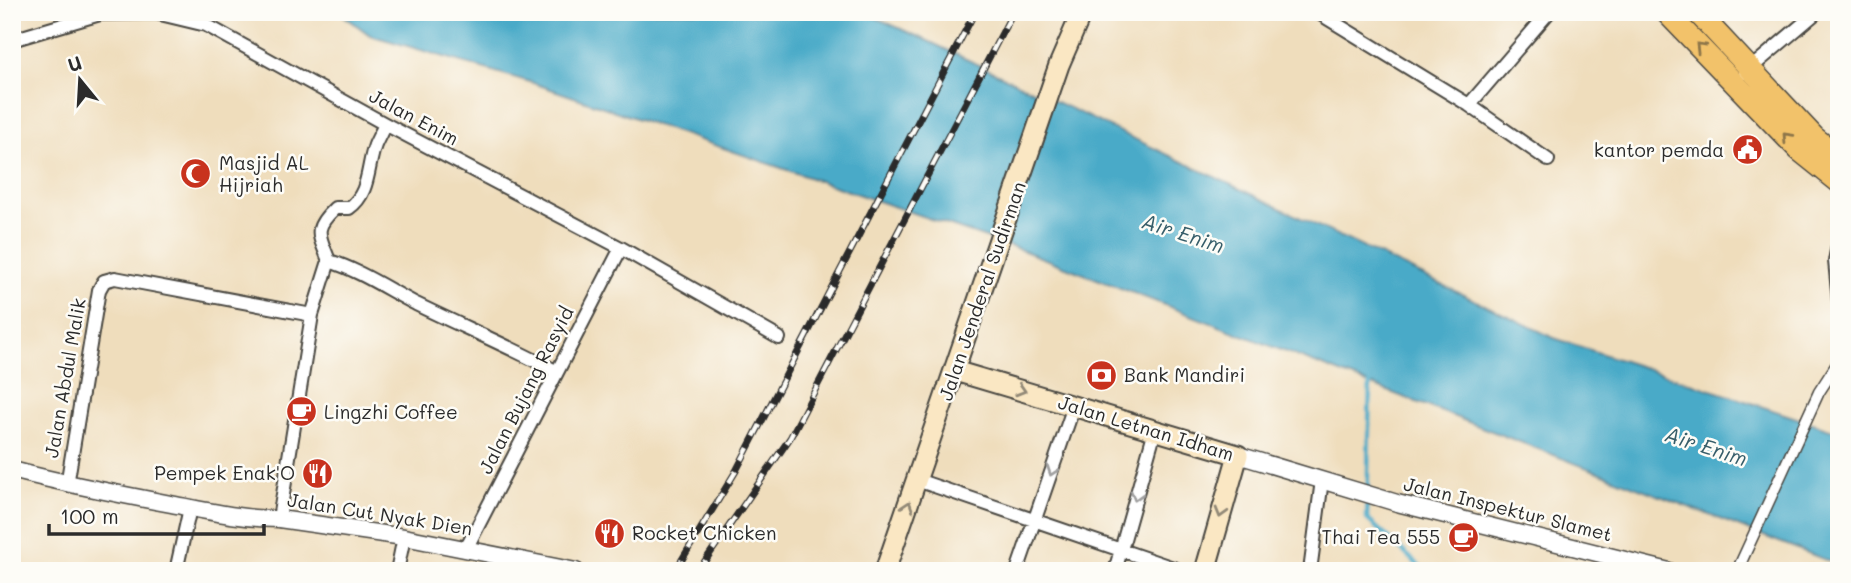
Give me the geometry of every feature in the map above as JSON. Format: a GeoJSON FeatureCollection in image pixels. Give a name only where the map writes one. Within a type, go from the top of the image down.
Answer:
{"type":"FeatureCollection","features":[{"type":"Feature","properties":{"kind":"highway"},"geometry":{"type":"LineString","coordinates":[[1666,12],[1839,157]]}},
{"type":"Feature","properties":{"kind":"highway"},"geometry":{"type":"LineString","coordinates":[[1697,12],[1800,150],[1839,182]]}},
{"type":"Feature","properties":{"kind":"main road","name":"Jalan Jenderal Sudirman"},"geometry":{"type":"LineString","coordinates":[[885,571],[1059,65],[1082,12]]}},
{"type":"Feature","properties":{"kind":"main road","name":"Jalan Letnan Idham"},"geometry":{"type":"LineString","coordinates":[[955,371],[1238,455]]}},
{"type":"Feature","properties":{"kind":"main road"},"geometry":{"type":"LineString","coordinates":[[1205,571],[1238,455]]}},
{"type":"Feature","properties":{"kind":"street"},"geometry":{"type":"LineString","coordinates":[[1317,12],[1469,105],[1548,160]]}},
{"type":"Feature","properties":{"kind":"street"},"geometry":{"type":"LineString","coordinates":[[1469,105],[1549,12]]}},
{"type":"Feature","properties":{"kind":"street"},"geometry":{"type":"LineString","coordinates":[[1742,75],[1817,12]]}},
{"type":"Feature","properties":{"kind":"street","name":"Jalan Enim"},"geometry":{"type":"LineString","coordinates":[[12,40],[100,14],[156,13],[206,25],[385,124],[621,248],[779,338]]}},
{"type":"Feature","properties":{"kind":"street"},"geometry":{"type":"LineString","coordinates":[[279,519],[312,315],[329,261],[318,232],[319,224],[335,208],[349,208],[360,197],[366,185],[375,145],[385,124]]}},
{"type":"Feature","properties":{"kind":"street"},"geometry":{"type":"LineString","coordinates":[[1839,240],[1835,261],[1839,302]]}},
{"type":"Feature","properties":{"kind":"street","name":"Jalan Bujang Rasyid"},"geometry":{"type":"LineString","coordinates":[[466,549],[621,248]]}},
{"type":"Feature","properties":{"kind":"street"},"geometry":{"type":"LineString","coordinates":[[329,261],[347,267],[443,317],[513,348],[556,372]]}},
{"type":"Feature","properties":{"kind":"street","name":"Jalan Abdul Malik"},"geometry":{"type":"LineString","coordinates":[[66,485],[99,290],[104,281],[115,278],[312,315]]}},
{"type":"Feature","properties":{"kind":"street"},"geometry":{"type":"LineString","coordinates":[[1737,571],[1819,392],[1839,361]]}},
{"type":"Feature","properties":{"kind":"street"},"geometry":{"type":"LineString","coordinates":[[1017,571],[1074,407]]}},
{"type":"Feature","properties":{"kind":"street"},"geometry":{"type":"LineString","coordinates":[[1115,571],[1154,430]]}},
{"type":"Feature","properties":{"kind":"street","name":"Jalan Letnan Idham"},"geometry":{"type":"LineString","coordinates":[[1238,455],[1330,483]]}},
{"type":"Feature","properties":{"kind":"street","name":"Jalan Cut Nyak Dien"},"geometry":{"type":"LineString","coordinates":[[12,470],[66,485],[190,508],[404,537],[576,571]]}},
{"type":"Feature","properties":{"kind":"street"},"geometry":{"type":"LineString","coordinates":[[917,480],[1182,571]]}},
{"type":"Feature","properties":{"kind":"street"},"geometry":{"type":"LineString","coordinates":[[1310,571],[1330,483]]}},
{"type":"Feature","properties":{"kind":"street","name":"Jalan Inspektur Slamet"},"geometry":{"type":"LineString","coordinates":[[1330,483],[1669,571]]}},
{"type":"Feature","properties":{"kind":"street"},"geometry":{"type":"LineString","coordinates":[[176,571],[190,508]]}},
{"type":"Feature","properties":{"kind":"street"},"geometry":{"type":"LineString","coordinates":[[397,571],[404,537]]}},
{"type":"Feature","properties":{"kind":"water","name":"Air Enim"},"geometry":{"type":"Polygon","coordinates":[[[339,12],[863,12],[1554,338],[1839,432],[1839,565],[1027,252],[530,82],[370,35],[339,12]]]}},
{"type":"Feature","properties":{"kind":"waterway"},"geometry":{"type":"LineString","coordinates":[[1370,378],[1367,519],[1425,571]]}},
{"type":"Feature","properties":{"kind":"railway"},"geometry":{"type":"LineString","coordinates":[[675,571],[736,471],[975,12]]}},
{"type":"Feature","properties":{"kind":"railway"},"geometry":{"type":"LineString","coordinates":[[698,571],[790,438],[1013,12]]}},
{"type":"Feature","properties":{"kind":"place","name":"kantor pemda"},"geometry":{"type":"Point","coordinates":[1747,150]}},
{"type":"Feature","properties":{"kind":"place","name":"Masjid AL Hijriah"},"geometry":{"type":"Point","coordinates":[196,174]}},
{"type":"Feature","properties":{"kind":"place","name":"Bank Mandiri"},"geometry":{"type":"Point","coordinates":[1101,375]}},
{"type":"Feature","properties":{"kind":"place","name":"Lingzhi Coffee"},"geometry":{"type":"Point","coordinates":[301,412]}},
{"type":"Feature","properties":{"kind":"place","name":"Pempek Enak'O"},"geometry":{"type":"Point","coordinates":[318,473]}},
{"type":"Feature","properties":{"kind":"place","name":"Rocket Chicken"},"geometry":{"type":"Point","coordinates":[609,533]}},
{"type":"Feature","properties":{"kind":"place","name":"Thai Tea 555"},"geometry":{"type":"Point","coordinates":[1463,537]}}]}
